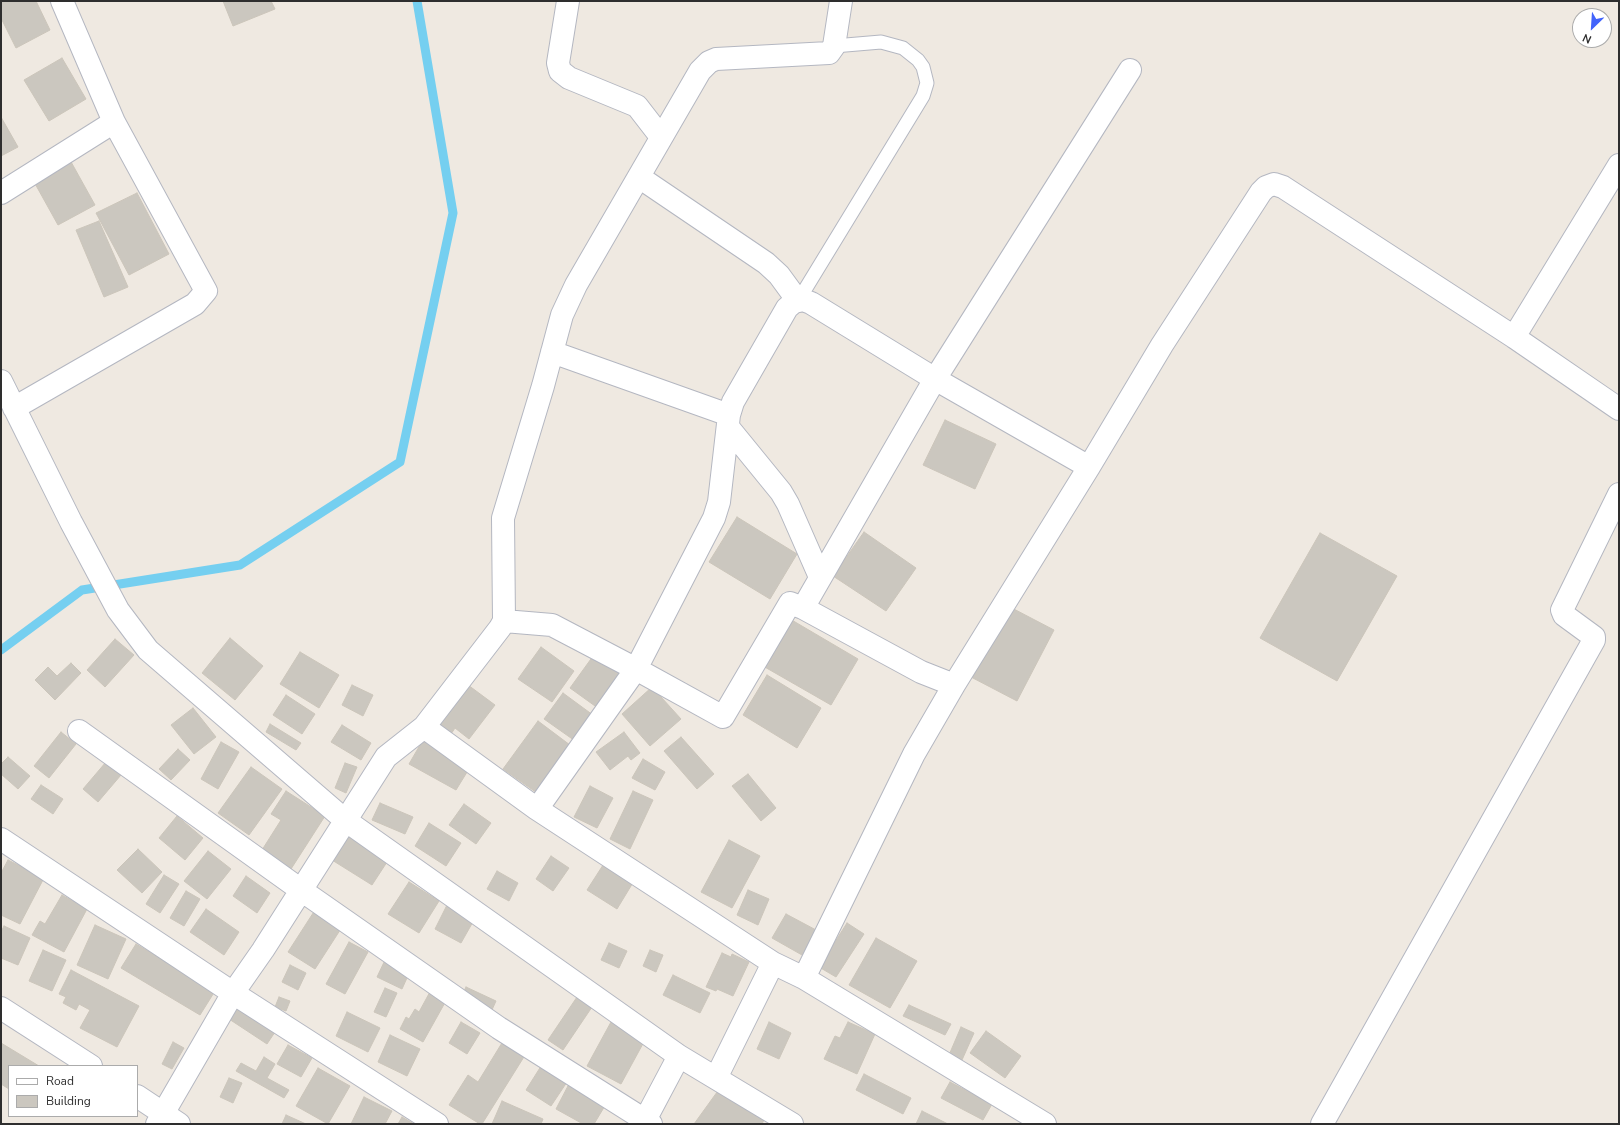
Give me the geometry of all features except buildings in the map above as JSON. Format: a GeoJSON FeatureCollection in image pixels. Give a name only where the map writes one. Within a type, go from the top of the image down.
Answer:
{"type":"FeatureCollection","features":[{"type":"Feature","properties":{"kind":"street"},"geometry":{"type":"LineString","coordinates":[[14,408],[196,304],[206,290],[114,122],[62,1]]}},
{"type":"Feature","properties":{"kind":"street"},"geometry":{"type":"LineString","coordinates":[[568,1],[558,63],[560,71],[569,78],[637,106],[661,137]]}},
{"type":"Feature","properties":{"kind":"street"},"geometry":{"type":"LineString","coordinates":[[138,1097],[167,1120],[233,993],[263,950],[386,757],[424,726],[500,628],[504,620],[503,518],[562,315],[570,296],[700,71],[709,62],[725,58],[826,54],[832,51],[834,46],[841,1]]}},
{"type":"Feature","properties":{"kind":"street"},"geometry":{"type":"LineString","coordinates":[[803,608],[820,576],[935,379],[1130,70]]}},
{"type":"Feature","properties":{"kind":"street"},"geometry":{"type":"LineString","coordinates":[[1,193],[114,122]]}},
{"type":"Feature","properties":{"kind":"street"},"geometry":{"type":"LineString","coordinates":[[1514,337],[1619,165]]}},
{"type":"Feature","properties":{"kind":"street"},"geometry":{"type":"LineString","coordinates":[[639,177],[766,263],[779,275],[798,300]]}},
{"type":"Feature","properties":{"kind":"street"},"geometry":{"type":"LineString","coordinates":[[804,978],[914,754],[954,685],[1089,467],[1166,338],[1261,192],[1266,187],[1274,184],[1283,187],[1514,337],[1619,409]]}},
{"type":"Feature","properties":{"kind":"street"},"geometry":{"type":"LineString","coordinates":[[537,809],[636,669],[717,512],[728,421],[735,398],[790,304],[798,300],[811,303],[935,379],[1089,467]]}},
{"type":"Feature","properties":{"kind":"street"},"geometry":{"type":"LineString","coordinates":[[552,352],[728,421],[781,492],[820,576]]}},
{"type":"Feature","properties":{"kind":"street"},"geometry":{"type":"LineString","coordinates":[[1,381],[71,522],[118,610],[148,650],[345,820],[679,1056],[792,1124]]}},
{"type":"Feature","properties":{"kind":"street"},"geometry":{"type":"LineString","coordinates":[[1322,1124],[1594,639],[1594,637],[1564,615],[1562,610],[1619,494]]}},
{"type":"Feature","properties":{"kind":"street"},"geometry":{"type":"LineString","coordinates":[[504,620],[552,625],[723,717],[790,603],[803,608],[921,672],[954,685]]}},
{"type":"Feature","properties":{"kind":"street"},"geometry":{"type":"LineString","coordinates":[[424,726],[537,809],[773,963],[804,978],[1045,1124]]}},
{"type":"Feature","properties":{"kind":"street"},"geometry":{"type":"LineString","coordinates":[[79,731],[301,890],[499,1028],[646,1123],[679,1056]]}},
{"type":"Feature","properties":{"kind":"street"},"geometry":{"type":"LineString","coordinates":[[1,839],[233,993],[437,1124]]}},
{"type":"Feature","properties":{"kind":"street"},"geometry":{"type":"LineString","coordinates":[[716,1078],[773,963]]}},
{"type":"Feature","properties":{"kind":"street"},"geometry":{"type":"LineString","coordinates":[[1,1008],[89,1065]]}},
{"type":"Feature","properties":{"kind":"lane"},"geometry":{"type":"LineString","coordinates":[[798,300],[923,96],[927,83],[924,67],[903,48],[890,43],[882,42],[834,46]]}},
{"type":"Feature","properties":{"kind":"waterway"},"geometry":{"type":"LineString","coordinates":[[1,650],[82,590],[240,565],[400,462],[453,213],[417,1]]}}]}
